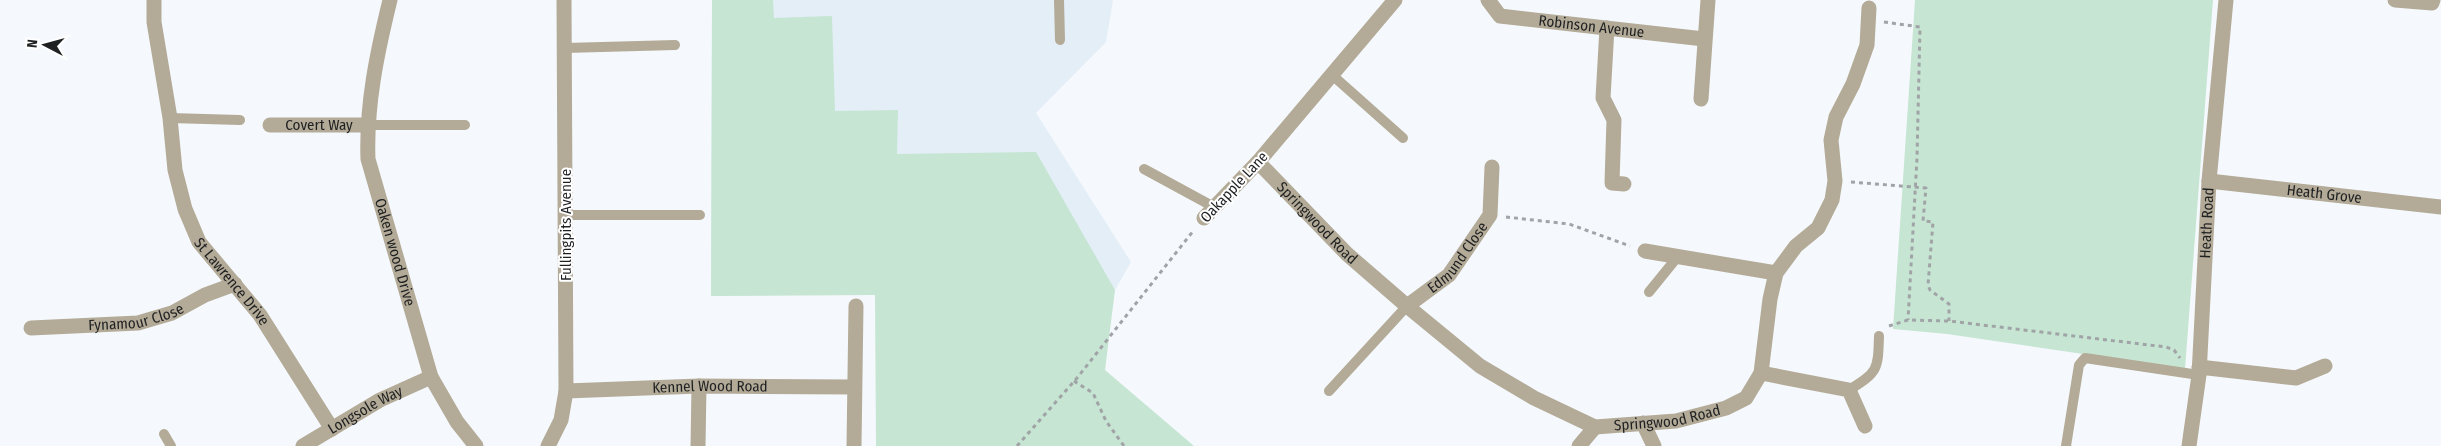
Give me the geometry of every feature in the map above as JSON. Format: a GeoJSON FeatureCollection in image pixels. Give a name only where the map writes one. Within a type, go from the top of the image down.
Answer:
{"type":"FeatureCollection","features":[{"type":"Feature","properties":{"kind":"street","name":"St Lawrence Drive"},"geometry":{"type":"LineString","coordinates":[[154,0],[154,22],[170,118],[175,170],[185,209],[199,242],[260,315],[332,429]]}},
{"type":"Feature","properties":{"kind":"street"},"geometry":{"type":"LineString","coordinates":[[366,126],[376,57],[390,0]]}},
{"type":"Feature","properties":{"kind":"street","name":"Fullingpits Avenue"},"geometry":{"type":"LineString","coordinates":[[548,446],[561,420],[566,391],[564,0]]}},
{"type":"Feature","properties":{"kind":"street","name":"Oakapple Lane"},"geometry":{"type":"LineString","coordinates":[[1209,212],[1258,162],[1396,0]]}},
{"type":"Feature","properties":{"kind":"street","name":"Robinson Avenue"},"geometry":{"type":"LineString","coordinates":[[1488,0],[1500,16],[1704,39]]}},
{"type":"Feature","properties":{"kind":"street"},"geometry":{"type":"LineString","coordinates":[[1702,99],[1704,39],[1708,0]]}},
{"type":"Feature","properties":{"kind":"street","name":"Heath Road"},"geometry":{"type":"LineString","coordinates":[[2189,446],[2199,371],[2209,181],[2226,0]]}},
{"type":"Feature","properties":{"kind":"street"},"geometry":{"type":"LineString","coordinates":[[2395,0],[2432,3],[2433,0]]}},
{"type":"Feature","properties":{"kind":"street","name":"Springwood Road"},"geometry":{"type":"LineString","coordinates":[[1258,162],[1347,254],[1480,366],[1534,398],[1595,427],[1676,421],[1726,408],[1746,398],[1761,373],[1770,300],[1776,273],[1796,246],[1818,228],[1832,200],[1835,181],[1831,140],[1836,117],[1853,84],[1867,44],[1868,14]]}},
{"type":"Feature","properties":{"kind":"street"},"geometry":{"type":"LineString","coordinates":[[1607,28],[1602,98],[1614,120],[1612,183],[1624,184]]}},
{"type":"Feature","properties":{"kind":"street","name":"Covert Way"},"geometry":{"type":"LineString","coordinates":[[270,125],[366,126]]}},
{"type":"Feature","properties":{"kind":"street","name":"Oaken wood Drive"},"geometry":{"type":"LineString","coordinates":[[366,126],[368,159],[431,376]]}},
{"type":"Feature","properties":{"kind":"street","name":"Edmund Close"},"geometry":{"type":"LineString","coordinates":[[1407,306],[1449,275],[1490,215],[1492,167]]}},
{"type":"Feature","properties":{"kind":"street","name":"Heath Grove"},"geometry":{"type":"LineString","coordinates":[[2209,181],[2441,207]]}},
{"type":"Feature","properties":{"kind":"street"},"geometry":{"type":"LineString","coordinates":[[1645,251],[1680,255],[1776,273]]}},
{"type":"Feature","properties":{"kind":"street","name":"Fynamour Close"},"geometry":{"type":"LineString","coordinates":[[31,328],[138,323],[172,313],[205,295],[234,284]]}},
{"type":"Feature","properties":{"kind":"street"},"geometry":{"type":"LineString","coordinates":[[854,446],[856,306]]}},
{"type":"Feature","properties":{"kind":"street"},"geometry":{"type":"LineString","coordinates":[[2199,371],[2296,378],[2325,366]]}},
{"type":"Feature","properties":{"kind":"street"},"geometry":{"type":"LineString","coordinates":[[1761,373],[1849,390],[1865,426]]}},
{"type":"Feature","properties":{"kind":"street"},"geometry":{"type":"LineString","coordinates":[[431,376],[457,422],[476,446]]}},
{"type":"Feature","properties":{"kind":"street","name":"Longsole Way"},"geometry":{"type":"LineString","coordinates":[[303,446],[380,400],[431,376]]}},
{"type":"Feature","properties":{"kind":"street"},"geometry":{"type":"LineString","coordinates":[[698,446],[699,386]]}},
{"type":"Feature","properties":{"kind":"street","name":"Kennel Wood Road"},"geometry":{"type":"LineString","coordinates":[[566,391],[699,386],[854,387]]}},
{"type":"Feature","properties":{"kind":"street"},"geometry":{"type":"LineString","coordinates":[[1643,423],[1654,446]]}},
{"type":"Feature","properties":{"kind":"street"},"geometry":{"type":"LineString","coordinates":[[1579,446],[1595,427]]}},
{"type":"Feature","properties":{"kind":"lane"},"geometry":{"type":"LineString","coordinates":[[1060,0],[1060,40]]}},
{"type":"Feature","properties":{"kind":"lane"},"geometry":{"type":"LineString","coordinates":[[565,48],[676,45]]}},
{"type":"Feature","properties":{"kind":"lane"},"geometry":{"type":"LineString","coordinates":[[1331,74],[1403,138]]}},
{"type":"Feature","properties":{"kind":"lane"},"geometry":{"type":"LineString","coordinates":[[170,118],[240,120]]}},
{"type":"Feature","properties":{"kind":"lane"},"geometry":{"type":"LineString","coordinates":[[366,126],[465,124]]}},
{"type":"Feature","properties":{"kind":"lane"},"geometry":{"type":"LineString","coordinates":[[1144,169],[1209,212]]}},
{"type":"Feature","properties":{"kind":"lane"},"geometry":{"type":"LineString","coordinates":[[566,215],[700,215]]}},
{"type":"Feature","properties":{"kind":"lane"},"geometry":{"type":"LineString","coordinates":[[1649,292],[1680,255]]}},
{"type":"Feature","properties":{"kind":"lane"},"geometry":{"type":"LineString","coordinates":[[1329,391],[1407,306]]}},
{"type":"Feature","properties":{"kind":"lane"},"geometry":{"type":"LineString","coordinates":[[1849,390],[1871,376],[1878,362],[1879,336]]}},
{"type":"Feature","properties":{"kind":"lane"},"geometry":{"type":"LineString","coordinates":[[2066,446],[2079,365],[2085,358],[2182,373],[2199,371]]}},
{"type":"Feature","properties":{"kind":"lane"},"geometry":{"type":"LineString","coordinates":[[164,434],[170,446]]}},
{"type":"Feature","properties":{"kind":"path"},"geometry":{"type":"LineString","coordinates":[[1868,14],[1920,27],[1915,187],[1908,320]]}},
{"type":"Feature","properties":{"kind":"path"},"geometry":{"type":"LineString","coordinates":[[1871,183],[1926,188],[1923,221],[1934,222],[1928,285],[1930,290],[1949,304],[1949,321]]}},
{"type":"Feature","properties":{"kind":"path","name":"Oakapple Lane"},"geometry":{"type":"LineString","coordinates":[[1017,446],[1077,378],[1209,212]]}},
{"type":"Feature","properties":{"kind":"path"},"geometry":{"type":"LineString","coordinates":[[1490,215],[1569,224],[1645,251]]}},
{"type":"Feature","properties":{"kind":"path"},"geometry":{"type":"LineString","coordinates":[[1879,336],[1887,327],[1908,320],[1949,321],[2166,347],[2174,350],[2183,362],[2182,373]]}},
{"type":"Feature","properties":{"kind":"path"},"geometry":{"type":"LineString","coordinates":[[1074,381],[1093,393],[1106,421],[1124,446]]}},
{"type":"Feature","properties":{"kind":"shaded area"},"geometry":{"type":"Polygon","coordinates":[[[712,0],[1113,0],[1106,42],[1036,113],[1131,262],[1115,290],[711,296],[712,0]]]}},
{"type":"Feature","properties":{"kind":"green space"},"geometry":{"type":"Polygon","coordinates":[[[712,0],[773,0],[774,18],[832,16],[835,111],[898,110],[897,154],[1036,152],[1115,290],[1105,370],[1194,446],[876,446],[875,295],[711,296],[712,0]]]}},
{"type":"Feature","properties":{"kind":"green space"},"geometry":{"type":"Polygon","coordinates":[[[1915,0],[2213,0],[2185,369],[1947,334],[1893,329],[1915,0]]]}}]}
